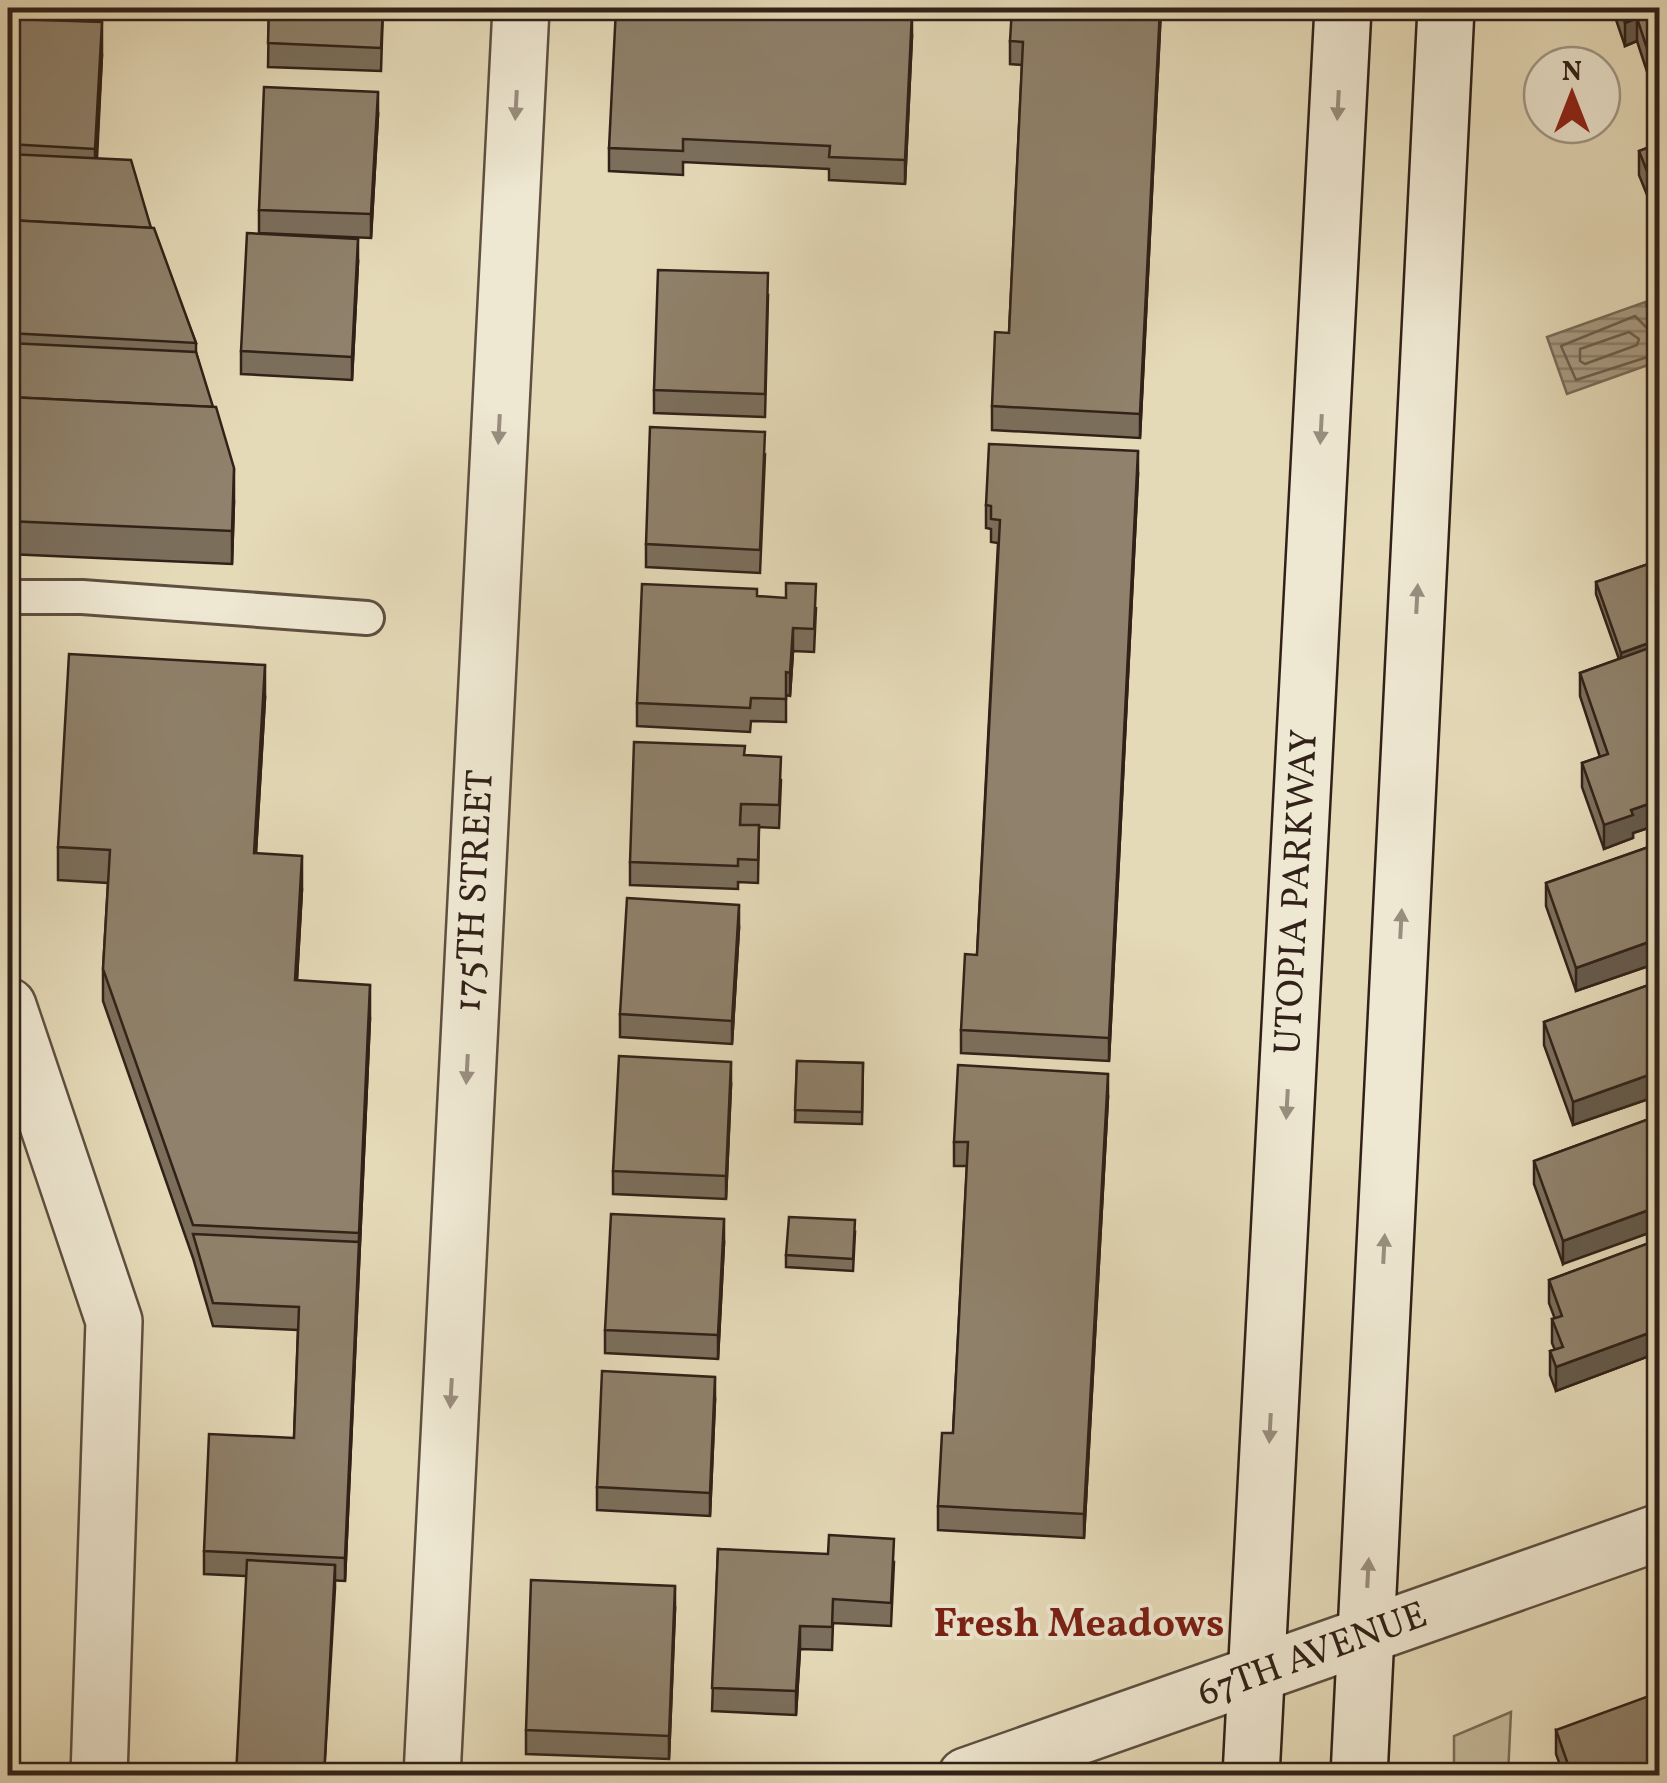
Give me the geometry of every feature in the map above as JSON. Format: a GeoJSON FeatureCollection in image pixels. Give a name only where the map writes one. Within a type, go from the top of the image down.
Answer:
{"type":"FeatureCollection","features":[{"type":"Feature","properties":{"kind":"main road","name":"175TH STREET"},"geometry":{"type":"LineString","coordinates":[[432,1776],[521,8]]}},
{"type":"Feature","properties":{"kind":"main road","name":"UTOPIA PARKWAY"},"geometry":{"type":"LineString","coordinates":[[1251,1776],[1343,8]]}},
{"type":"Feature","properties":{"kind":"main road"},"geometry":{"type":"LineString","coordinates":[[1359,1776],[1446,8]]}},
{"type":"Feature","properties":{"kind":"main road"},"geometry":{"type":"LineString","coordinates":[[8,1006],[114,1321],[98,1776]]}},
{"type":"Feature","properties":{"kind":"main road","name":"67TH AVENUE"},"geometry":{"type":"LineString","coordinates":[[966,1776],[1257,1677],[1660,1532]]}},
{"type":"Feature","properties":{"kind":"lane"},"geometry":{"type":"LineString","coordinates":[[8,597],[82,597],[367,618]]}},
{"type":"Feature","properties":{"kind":"shaded area"},"geometry":{"type":"Polygon","coordinates":[[[1511,1712],[1508,1775],[1454,1775],[1454,1736],[1511,1712]]]}},
{"type":"Feature","properties":{"kind":"water"},"geometry":{"type":"Polygon","coordinates":[[[1645,302],[1651,320],[1659,318],[1659,361],[1567,394],[1547,337],[1645,302]]]}},
{"type":"Feature","properties":{"kind":"building"},"geometry":{"type":"Polygon","coordinates":[[[8,8],[14,8],[13,19],[102,22],[95,149],[8,144],[8,8]]]}},
{"type":"Feature","properties":{"kind":"building"},"geometry":{"type":"Polygon","coordinates":[[[269,8],[383,8],[381,48],[268,43],[269,8]]]}},
{"type":"Feature","properties":{"kind":"building"},"geometry":{"type":"Polygon","coordinates":[[[616,8],[912,12],[905,160],[829,157],[830,146],[683,139],[683,151],[609,148],[616,8]]]}},
{"type":"Feature","properties":{"kind":"building"},"geometry":{"type":"Polygon","coordinates":[[[1012,8],[1160,8],[1140,414],[992,406],[995,332],[1009,333],[1023,42],[1010,41],[1012,8]]]}},
{"type":"Feature","properties":{"kind":"building"},"geometry":{"type":"Polygon","coordinates":[[[1620,8],[1660,8],[1660,74],[1656,76],[1637,18],[1625,23],[1620,8]]]}},
{"type":"Feature","properties":{"kind":"building"},"geometry":{"type":"Polygon","coordinates":[[[264,87],[378,92],[371,214],[259,210],[264,87]]]}},
{"type":"Feature","properties":{"kind":"building"},"geometry":{"type":"Polygon","coordinates":[[[1660,143],[1660,204],[1639,151],[1660,143]]]}},
{"type":"Feature","properties":{"kind":"building"},"geometry":{"type":"Polygon","coordinates":[[[8,154],[131,160],[151,228],[8,220],[8,154]]]}},
{"type":"Feature","properties":{"kind":"building"},"geometry":{"type":"Polygon","coordinates":[[[8,220],[154,228],[196,343],[8,333],[8,220]]]}},
{"type":"Feature","properties":{"kind":"building"},"geometry":{"type":"Polygon","coordinates":[[[247,233],[358,239],[352,357],[241,351],[247,233]]]}},
{"type":"Feature","properties":{"kind":"building"},"geometry":{"type":"Polygon","coordinates":[[[658,270],[768,273],[765,394],[654,390],[658,270]]]}},
{"type":"Feature","properties":{"kind":"building"},"geometry":{"type":"Polygon","coordinates":[[[8,343],[196,352],[213,407],[8,397],[8,343]]]}},
{"type":"Feature","properties":{"kind":"building"},"geometry":{"type":"Polygon","coordinates":[[[8,397],[216,407],[234,468],[232,531],[8,521],[8,397]]]}},
{"type":"Feature","properties":{"kind":"building"},"geometry":{"type":"Polygon","coordinates":[[[650,427],[765,432],[760,550],[646,544],[650,427]]]}},
{"type":"Feature","properties":{"kind":"building"},"geometry":{"type":"Polygon","coordinates":[[[989,444],[1138,451],[1109,1038],[961,1030],[965,954],[977,955],[1000,520],[991,519],[991,506],[986,505],[989,444]]]}},
{"type":"Feature","properties":{"kind":"building"},"geometry":{"type":"Polygon","coordinates":[[[1660,560],[1660,639],[1621,653],[1596,582],[1660,560]]]}},
{"type":"Feature","properties":{"kind":"building"},"geometry":{"type":"Polygon","coordinates":[[[786,583],[816,584],[814,629],[793,628],[786,699],[751,698],[750,708],[637,703],[642,584],[757,589],[757,596],[786,598],[786,583]]]}},
{"type":"Feature","properties":{"kind":"building"},"geometry":{"type":"Polygon","coordinates":[[[1660,644],[1660,800],[1604,825],[1582,763],[1608,754],[1580,673],[1660,644]]]}},
{"type":"Feature","properties":{"kind":"building"},"geometry":{"type":"Polygon","coordinates":[[[69,654],[265,665],[254,853],[302,856],[295,980],[370,985],[359,1233],[193,1225],[103,969],[110,850],[58,847],[69,654]]]}},
{"type":"Feature","properties":{"kind":"building"},"geometry":{"type":"Polygon","coordinates":[[[634,742],[745,746],[744,755],[781,757],[779,805],[741,804],[740,825],[759,825],[758,860],[738,859],[738,866],[630,862],[634,742]]]}},
{"type":"Feature","properties":{"kind":"building"},"geometry":{"type":"Polygon","coordinates":[[[1660,843],[1660,938],[1576,968],[1546,883],[1660,843]]]}},
{"type":"Feature","properties":{"kind":"building"},"geometry":{"type":"Polygon","coordinates":[[[627,898],[739,905],[732,1021],[620,1014],[627,898]]]}},
{"type":"Feature","properties":{"kind":"building"},"geometry":{"type":"Polygon","coordinates":[[[1660,981],[1660,1071],[1573,1102],[1544,1022],[1660,981]]]}},
{"type":"Feature","properties":{"kind":"building"},"geometry":{"type":"Polygon","coordinates":[[[619,1056],[731,1062],[726,1176],[613,1171],[619,1056]]]}},
{"type":"Feature","properties":{"kind":"building"},"geometry":{"type":"Polygon","coordinates":[[[797,1061],[863,1063],[862,1112],[795,1110],[797,1061]]]}},
{"type":"Feature","properties":{"kind":"building"},"geometry":{"type":"Polygon","coordinates":[[[958,1065],[1108,1074],[1084,1514],[938,1506],[942,1433],[953,1433],[968,1142],[954,1142],[958,1065]]]}},
{"type":"Feature","properties":{"kind":"building"},"geometry":{"type":"Polygon","coordinates":[[[1660,1115],[1660,1206],[1563,1241],[1534,1161],[1660,1115]]]}},
{"type":"Feature","properties":{"kind":"building"},"geometry":{"type":"Polygon","coordinates":[[[611,1214],[724,1219],[718,1335],[605,1330],[611,1214]]]}},
{"type":"Feature","properties":{"kind":"building"},"geometry":{"type":"Polygon","coordinates":[[[789,1217],[855,1220],[853,1259],[786,1255],[789,1217]]]}},
{"type":"Feature","properties":{"kind":"building"},"geometry":{"type":"Polygon","coordinates":[[[193,1234],[359,1242],[345,1558],[204,1551],[209,1434],[294,1438],[299,1307],[213,1303],[193,1234]]]}},
{"type":"Feature","properties":{"kind":"building"},"geometry":{"type":"Polygon","coordinates":[[[1660,1239],[1660,1329],[1556,1367],[1550,1351],[1563,1347],[1552,1319],[1562,1316],[1549,1280],[1660,1239]]]}},
{"type":"Feature","properties":{"kind":"building"},"geometry":{"type":"Polygon","coordinates":[[[602,1371],[715,1377],[710,1493],[597,1487],[602,1371]]]}},
{"type":"Feature","properties":{"kind":"building"},"geometry":{"type":"Polygon","coordinates":[[[8,1454],[17,1454],[8,1650],[8,1454]]]}},
{"type":"Feature","properties":{"kind":"building"},"geometry":{"type":"Polygon","coordinates":[[[829,1535],[894,1539],[891,1603],[833,1599],[832,1627],[800,1626],[796,1691],[712,1688],[718,1549],[828,1554],[829,1535]]]}},
{"type":"Feature","properties":{"kind":"building"},"geometry":{"type":"Polygon","coordinates":[[[247,1560],[335,1565],[324,1776],[236,1776],[247,1560]]]}},
{"type":"Feature","properties":{"kind":"building"},"geometry":{"type":"Polygon","coordinates":[[[531,1580],[675,1586],[669,1736],[526,1730],[531,1580]]]}},
{"type":"Feature","properties":{"kind":"building"},"geometry":{"type":"Polygon","coordinates":[[[1660,1692],[1660,1774],[1572,1776],[1556,1730],[1660,1692]]]}},
{"type":"Feature","properties":{"kind":"district","name":"Fresh Meadows"},"geometry":{"type":"Point","coordinates":[1079,1626]}}]}
